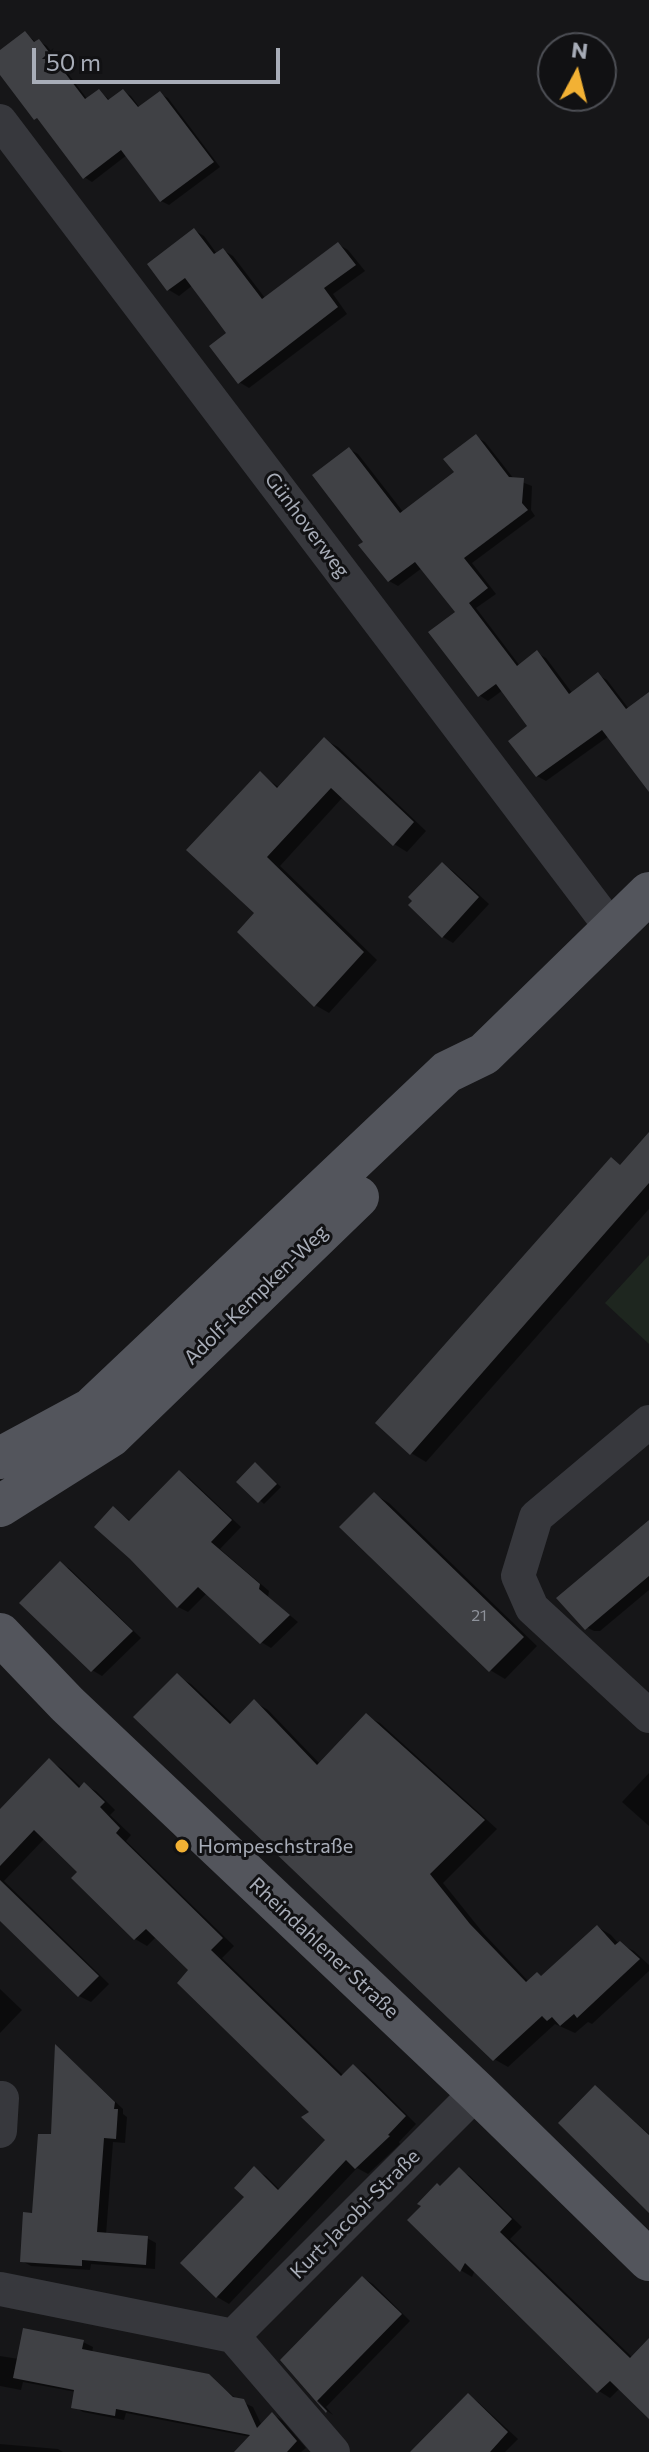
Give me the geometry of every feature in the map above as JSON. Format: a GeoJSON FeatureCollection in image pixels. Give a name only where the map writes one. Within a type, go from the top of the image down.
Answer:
{"type":"FeatureCollection","features":[{"type":"Feature","properties":{"kind":"main road","name":"Adolf-Kempken-Weg"},"geometry":{"type":"LineString","coordinates":[[0,1458],[91,1409],[447,1072],[484,1054],[649,893]]}},
{"type":"Feature","properties":{"kind":"main road","name":"Adolf-Kempken-Weg"},"geometry":{"type":"LineString","coordinates":[[0,1506],[111,1436],[466,1092],[484,1054]]}},
{"type":"Feature","properties":{"kind":"main road","name":"Rheindahlener Straße"},"geometry":{"type":"LineString","coordinates":[[0,1634],[67,1704],[477,2092],[649,2260]]}},
{"type":"Feature","properties":{"kind":"street","name":"Günhoverweg"},"geometry":{"type":"LineString","coordinates":[[0,121],[613,930]]}},
{"type":"Feature","properties":{"kind":"street"},"geometry":{"type":"LineString","coordinates":[[649,1422],[536,1517],[518,1576],[532,1608],[649,1716]]}},
{"type":"Feature","properties":{"kind":"street","name":"Kurt-Jacobi-Straße"},"geometry":{"type":"LineString","coordinates":[[233,2336],[477,2092]]}},
{"type":"Feature","properties":{"kind":"street"},"geometry":{"type":"LineString","coordinates":[[0,2289],[233,2336],[333,2452]]}},
{"type":"Feature","properties":{"kind":"shaded area"},"geometry":{"type":"Polygon","coordinates":[[[649,1255],[649,1344],[605,1303],[649,1255]]]}},
{"type":"Feature","properties":{"kind":"building"},"geometry":{"type":"Polygon","coordinates":[[[25,31],[34,42],[39,39],[85,99],[99,89],[108,100],[123,89],[138,107],[160,91],[214,162],[160,202],[121,150],[83,179],[0,75],[0,50],[25,31]]]}},
{"type":"Feature","properties":{"kind":"building"},"geometry":{"type":"Polygon","coordinates":[[[194,228],[214,254],[223,248],[262,299],[338,242],[356,265],[324,288],[338,307],[238,384],[209,346],[226,333],[185,278],[167,291],[147,264],[194,228]]]}},
{"type":"Feature","properties":{"kind":"building"},"geometry":{"type":"Polygon","coordinates":[[[476,434],[509,477],[524,478],[522,503],[528,510],[464,558],[488,588],[469,603],[517,666],[537,650],[569,694],[598,672],[626,709],[649,692],[649,792],[602,730],[536,777],[508,741],[527,726],[496,684],[478,697],[428,632],[455,612],[415,562],[388,582],[358,545],[363,542],[312,475],[349,447],[400,513],[454,472],[443,459],[476,434]]]}},
{"type":"Feature","properties":{"kind":"building"},"geometry":{"type":"Polygon","coordinates":[[[324,737],[414,822],[393,846],[331,788],[267,857],[364,952],[314,1007],[237,932],[254,913],[186,850],[260,771],[277,788],[324,737]]]}},
{"type":"Feature","properties":{"kind":"building"},"geometry":{"type":"Polygon","coordinates":[[[442,862],[479,897],[442,938],[408,905],[412,901],[408,897],[442,862]]]}},
{"type":"Feature","properties":{"kind":"building"},"geometry":{"type":"Polygon","coordinates":[[[649,1132],[649,1183],[410,1455],[375,1423],[611,1157],[620,1165],[649,1132]]]}},
{"type":"Feature","properties":{"kind":"building"},"geometry":{"type":"Polygon","coordinates":[[[255,1462],[277,1484],[258,1503],[236,1482],[255,1462]]]}},
{"type":"Feature","properties":{"kind":"building"},"geometry":{"type":"Polygon","coordinates":[[[179,1470],[232,1520],[211,1542],[260,1584],[259,1589],[290,1615],[260,1644],[198,1587],[177,1608],[94,1527],[113,1506],[129,1521],[179,1470]]]}},
{"type":"Feature","properties":{"kind":"building"},"geometry":{"type":"Polygon","coordinates":[[[374,1492],[524,1637],[489,1672],[339,1527],[374,1492]]]}},
{"type":"Feature","properties":{"kind":"building"},"geometry":{"type":"Polygon","coordinates":[[[649,1520],[649,1576],[585,1630],[556,1598],[649,1520]]]}},
{"type":"Feature","properties":{"kind":"building"},"geometry":{"type":"Polygon","coordinates":[[[60,1561],[133,1631],[91,1672],[19,1603],[60,1561]]]}},
{"type":"Feature","properties":{"kind":"building"},"geometry":{"type":"Polygon","coordinates":[[[177,1673],[230,1724],[254,1699],[317,1765],[366,1713],[485,1820],[430,1874],[470,1924],[526,1982],[537,1972],[541,1976],[597,1925],[615,1945],[620,1941],[640,1959],[577,2018],[574,2014],[560,2026],[552,2017],[547,2021],[542,2016],[493,2061],[133,1717],[177,1673]]]}},
{"type":"Feature","properties":{"kind":"building"},"geometry":{"type":"Polygon","coordinates":[[[49,1758],[79,1788],[84,1782],[105,1802],[100,1807],[120,1828],[116,1833],[223,1938],[211,1950],[341,2076],[353,2064],[406,2116],[355,2169],[346,2160],[216,2298],[180,2263],[244,2197],[234,2188],[254,2166],[278,2190],[325,2140],[301,2117],[309,2112],[177,1983],[188,1970],[146,1929],[134,1940],[71,1878],[77,1872],[34,1830],[0,1866],[0,1809],[49,1758]]]}},
{"type":"Feature","properties":{"kind":"building"},"geometry":{"type":"Polygon","coordinates":[[[0,1880],[99,1976],[78,1997],[0,1921],[0,1880]]]}},
{"type":"Feature","properties":{"kind":"building"},"geometry":{"type":"Polygon","coordinates":[[[55,2044],[115,2102],[114,2109],[118,2109],[116,2139],[104,2138],[97,2232],[148,2236],[146,2265],[82,2260],[82,2266],[20,2262],[23,2212],[32,2213],[38,2134],[51,2134],[55,2044]]]}},
{"type":"Feature","properties":{"kind":"building"},"geometry":{"type":"Polygon","coordinates":[[[595,2085],[649,2135],[649,2213],[558,2123],[595,2085]]]}},
{"type":"Feature","properties":{"kind":"building"},"geometry":{"type":"Polygon","coordinates":[[[459,2167],[512,2219],[500,2232],[630,2358],[649,2338],[649,2419],[610,2381],[597,2393],[465,2263],[460,2272],[407,2220],[437,2183],[440,2186],[459,2167]]]}},
{"type":"Feature","properties":{"kind":"building"},"geometry":{"type":"Polygon","coordinates":[[[362,2276],[402,2314],[317,2401],[326,2413],[280,2360],[362,2276]]]}},
{"type":"Feature","properties":{"kind":"building"},"geometry":{"type":"Polygon","coordinates":[[[23,2328],[84,2340],[82,2349],[209,2374],[233,2397],[244,2399],[257,2428],[272,2412],[297,2441],[287,2452],[234,2452],[250,2435],[116,2409],[115,2416],[71,2408],[74,2390],[13,2378],[23,2328]]]}},
{"type":"Feature","properties":{"kind":"building"},"geometry":{"type":"Polygon","coordinates":[[[468,2393],[508,2432],[490,2452],[410,2452],[468,2393]]]}},
{"type":"Feature","properties":{"kind":"place","name":"Hompeschstraße"},"geometry":{"type":"Point","coordinates":[182,1846]}}]}
